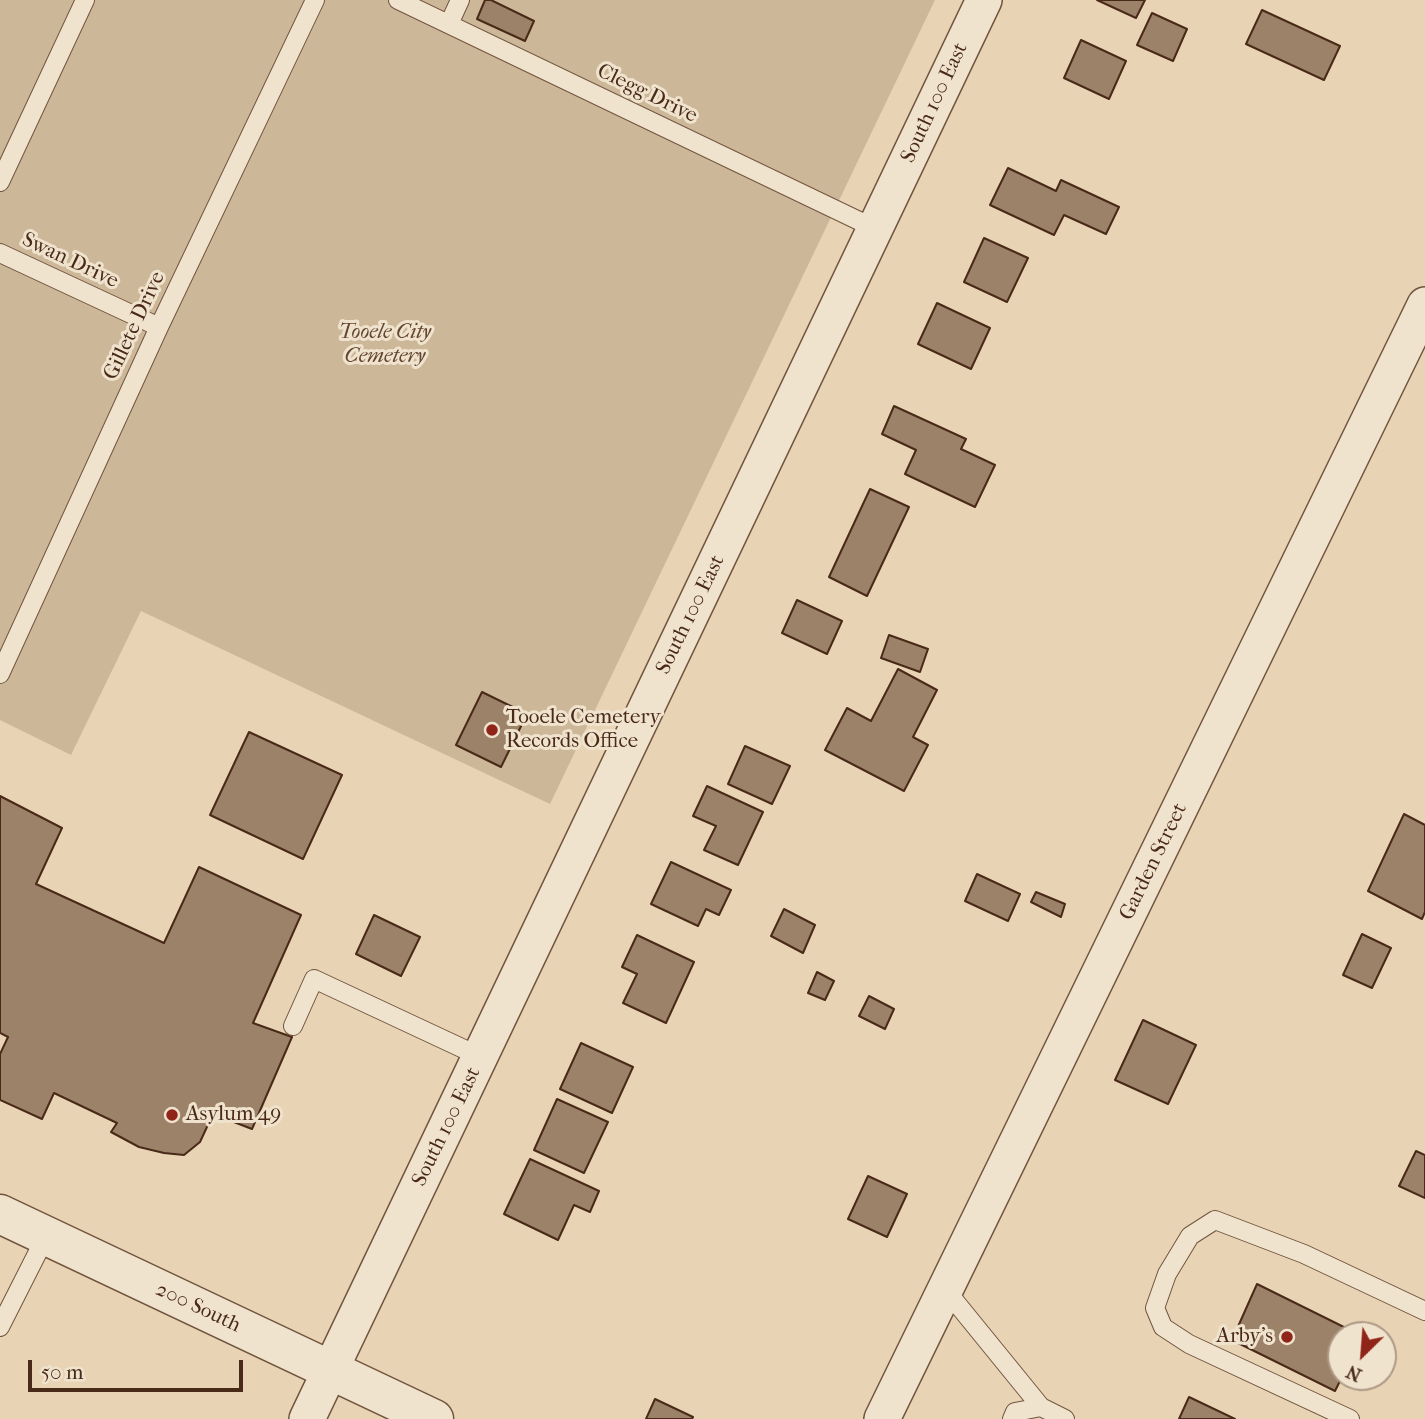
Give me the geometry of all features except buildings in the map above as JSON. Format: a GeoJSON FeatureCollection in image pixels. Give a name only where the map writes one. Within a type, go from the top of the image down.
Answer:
{"type":"FeatureCollection","features":[{"type":"Feature","properties":{"kind":"street","name":"South 100 East"},"geometry":{"type":"LineString","coordinates":[[307,1419],[984,0]]}},
{"type":"Feature","properties":{"kind":"street","name":"Garden Street"},"geometry":{"type":"LineString","coordinates":[[882,1419],[1425,305]]}},
{"type":"Feature","properties":{"kind":"street","name":"200 South"},"geometry":{"type":"LineString","coordinates":[[0,1214],[434,1419]]}},
{"type":"Feature","properties":{"kind":"lane"},"geometry":{"type":"LineString","coordinates":[[0,182],[85,0]]}},
{"type":"Feature","properties":{"kind":"lane","name":"Gillete Drive"},"geometry":{"type":"LineString","coordinates":[[0,674],[159,327],[315,0]]}},
{"type":"Feature","properties":{"kind":"lane","name":"Clegg Drive"},"geometry":{"type":"LineString","coordinates":[[398,0],[876,229]]}},
{"type":"Feature","properties":{"kind":"lane"},"geometry":{"type":"LineString","coordinates":[[449,24],[460,0]]}},
{"type":"Feature","properties":{"kind":"lane","name":"Swan Drive"},"geometry":{"type":"LineString","coordinates":[[0,253],[159,327]]}},
{"type":"Feature","properties":{"kind":"lane"},"geometry":{"type":"LineString","coordinates":[[293,1026],[314,979],[481,1057]]}},
{"type":"Feature","properties":{"kind":"lane"},"geometry":{"type":"LineString","coordinates":[[1350,1419],[1189,1344],[1163,1327],[1155,1308],[1167,1274],[1190,1236],[1215,1220],[1304,1254],[1425,1311]]}},
{"type":"Feature","properties":{"kind":"lane"},"geometry":{"type":"LineString","coordinates":[[0,1327],[46,1236]]}},
{"type":"Feature","properties":{"kind":"lane"},"geometry":{"type":"LineString","coordinates":[[945,1289],[1041,1407],[1065,1419]]}},
{"type":"Feature","properties":{"kind":"lane"},"geometry":{"type":"LineString","coordinates":[[1012,1419],[1015,1412],[1041,1407]]}},
{"type":"Feature","properties":{"kind":"green space","name":"Tooele City Cemetery"},"geometry":{"type":"Polygon","coordinates":[[[0,0],[935,0],[550,804],[141,611],[71,755],[0,720],[0,0]]]}},
{"type":"Feature","properties":{"kind":"place","name":"Tooele Cemetery Records Office"},"geometry":{"type":"Point","coordinates":[492,730]}},
{"type":"Feature","properties":{"kind":"place","name":"Asylum 49"},"geometry":{"type":"Point","coordinates":[172,1115]}},
{"type":"Feature","properties":{"kind":"place","name":"Arby's"},"geometry":{"type":"Point","coordinates":[1287,1337]}}]}
